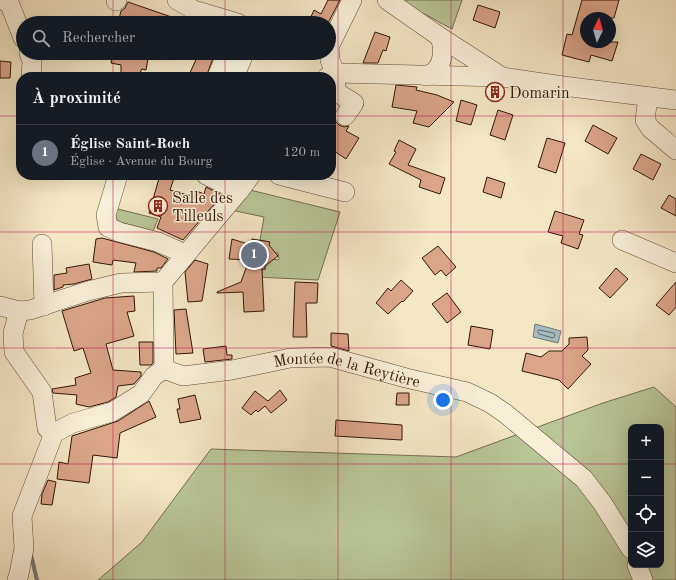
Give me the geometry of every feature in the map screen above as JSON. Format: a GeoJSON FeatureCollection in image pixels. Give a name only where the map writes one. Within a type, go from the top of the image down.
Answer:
{"type":"FeatureCollection","features":[{"type":"Feature","properties":{"kind":"street"},"geometry":{"type":"LineString","coordinates":[[4,0],[10,5],[16,20]]}},
{"type":"Feature","properties":{"kind":"street"},"geometry":{"type":"LineString","coordinates":[[177,0],[194,10],[214,16]]}},
{"type":"Feature","properties":{"kind":"street"},"geometry":{"type":"LineString","coordinates":[[336,30],[352,0]]}},
{"type":"Feature","properties":{"kind":"street"},"geometry":{"type":"LineString","coordinates":[[387,0],[440,37],[502,77]]}},
{"type":"Feature","properties":{"kind":"street"},"geometry":{"type":"LineString","coordinates":[[426,76],[435,71],[442,60],[443,45],[440,37]]}},
{"type":"Feature","properties":{"kind":"street"},"geometry":{"type":"LineString","coordinates":[[31,72],[32,60]]}},
{"type":"Feature","properties":{"kind":"street"},"geometry":{"type":"LineString","coordinates":[[220,72],[224,60]]}},
{"type":"Feature","properties":{"kind":"street"},"geometry":{"type":"LineString","coordinates":[[236,72],[242,60]]}},
{"type":"Feature","properties":{"kind":"street"},"geometry":{"type":"LineString","coordinates":[[316,72],[321,60]]}},
{"type":"Feature","properties":{"kind":"street"},"geometry":{"type":"LineString","coordinates":[[330,60],[331,72]]}},
{"type":"Feature","properties":{"kind":"street"},"geometry":{"type":"LineString","coordinates":[[336,75],[502,77],[676,100]]}},
{"type":"Feature","properties":{"kind":"street"},"geometry":{"type":"LineString","coordinates":[[336,92],[354,103],[345,116]]}},
{"type":"Feature","properties":{"kind":"street"},"geometry":{"type":"LineString","coordinates":[[648,97],[645,120],[650,128],[676,150]]}},
{"type":"Feature","properties":{"kind":"street"},"geometry":{"type":"LineString","coordinates":[[116,180],[106,215],[108,227],[119,232],[158,242],[185,254]]}},
{"type":"Feature","properties":{"kind":"street"},"geometry":{"type":"LineString","coordinates":[[216,180],[239,192]]}},
{"type":"Feature","properties":{"kind":"street"},"geometry":{"type":"LineString","coordinates":[[17,580],[24,548],[22,516],[54,433],[73,422],[112,412],[141,394],[154,376],[164,369],[163,282],[185,254],[239,192],[247,180]]}},
{"type":"Feature","properties":{"kind":"street"},"geometry":{"type":"LineString","coordinates":[[299,180],[345,192]]}},
{"type":"Feature","properties":{"kind":"street"},"geometry":{"type":"LineString","coordinates":[[622,240],[676,263]]}},
{"type":"Feature","properties":{"kind":"street"},"geometry":{"type":"LineString","coordinates":[[42,244],[44,306]]}},
{"type":"Feature","properties":{"kind":"street"},"geometry":{"type":"LineString","coordinates":[[0,306],[19,311],[30,310],[88,290],[121,283],[163,282]]}},
{"type":"Feature","properties":{"kind":"street"},"geometry":{"type":"LineString","coordinates":[[19,311],[13,333],[14,352],[42,392],[47,428],[54,433]]}},
{"type":"Feature","properties":{"kind":"street","name":"Montée de la Reytière"},"geometry":{"type":"LineString","coordinates":[[164,369],[183,376],[232,370],[290,358],[330,357],[406,378],[467,392],[490,403],[506,414],[584,479],[603,504],[628,544]]}},
{"type":"Feature","properties":{"kind":"street"},"geometry":{"type":"LineString","coordinates":[[638,568],[643,580]]}},
{"type":"Feature","properties":{"kind":"green space"},"geometry":{"type":"Polygon","coordinates":[[[402,0],[462,0],[452,29],[402,2],[402,0]]]}},
{"type":"Feature","properties":{"kind":"green space"},"geometry":{"type":"Polygon","coordinates":[[[246,189],[340,212],[318,280],[257,277],[259,269],[265,270],[266,263],[273,259],[279,259],[278,253],[275,253],[269,247],[269,242],[260,240],[264,217],[231,210],[246,189]]]}},
{"type":"Feature","properties":{"kind":"green space"},"geometry":{"type":"Polygon","coordinates":[[[114,208],[158,219],[153,231],[120,222],[113,216],[114,208]]]}},
{"type":"Feature","properties":{"kind":"green space"},"geometry":{"type":"Polygon","coordinates":[[[654,387],[676,407],[676,580],[98,580],[142,542],[211,449],[456,457],[603,403],[654,387]]]}},
{"type":"Feature","properties":{"kind":"water"},"geometry":{"type":"Polygon","coordinates":[[[535,324],[561,331],[558,343],[533,337],[535,324]]]}},
{"type":"Feature","properties":{"kind":"building"},"geometry":{"type":"Polygon","coordinates":[[[328,0],[340,0],[332,16],[311,16],[314,10],[321,14],[328,0]]]}},
{"type":"Feature","properties":{"kind":"building"},"geometry":{"type":"Polygon","coordinates":[[[582,0],[619,0],[616,12],[580,12],[580,48],[616,48],[616,42],[618,42],[612,61],[591,55],[589,62],[562,55],[567,34],[572,35],[582,0]]]}},
{"type":"Feature","properties":{"kind":"building"},"geometry":{"type":"Polygon","coordinates":[[[128,2],[169,16],[120,16],[121,11],[125,8],[128,2]]]}},
{"type":"Feature","properties":{"kind":"building"},"geometry":{"type":"Polygon","coordinates":[[[478,5],[500,12],[495,28],[473,20],[478,5]]]}},
{"type":"Feature","properties":{"kind":"building"},"geometry":{"type":"Polygon","coordinates":[[[375,32],[390,37],[386,51],[383,50],[378,63],[363,63],[375,32]]]}},
{"type":"Feature","properties":{"kind":"building"},"geometry":{"type":"Polygon","coordinates":[[[112,60],[148,60],[146,70],[142,69],[140,72],[121,72],[121,65],[111,63],[112,60]]]}},
{"type":"Feature","properties":{"kind":"building"},"geometry":{"type":"Polygon","coordinates":[[[196,60],[212,60],[208,72],[190,72],[196,60]]]}},
{"type":"Feature","properties":{"kind":"building"},"geometry":{"type":"Polygon","coordinates":[[[0,61],[11,62],[10,78],[0,78],[0,61]]]}},
{"type":"Feature","properties":{"kind":"building"},"geometry":{"type":"Polygon","coordinates":[[[396,85],[417,87],[416,90],[437,95],[454,102],[429,127],[413,123],[417,111],[392,107],[396,85]]]}},
{"type":"Feature","properties":{"kind":"building"},"geometry":{"type":"Polygon","coordinates":[[[461,100],[477,105],[471,125],[456,121],[461,100]]]}},
{"type":"Feature","properties":{"kind":"building"},"geometry":{"type":"Polygon","coordinates":[[[498,110],[513,115],[505,140],[490,135],[498,110]]]}},
{"type":"Feature","properties":{"kind":"building"},"geometry":{"type":"Polygon","coordinates":[[[336,122],[344,127],[349,126],[346,131],[359,138],[346,159],[336,152],[336,122]]]}},
{"type":"Feature","properties":{"kind":"building"},"geometry":{"type":"Polygon","coordinates":[[[593,125],[617,138],[608,154],[585,141],[593,125]]]}},
{"type":"Feature","properties":{"kind":"building"},"geometry":{"type":"Polygon","coordinates":[[[547,138],[565,143],[556,173],[538,167],[547,138]]]}},
{"type":"Feature","properties":{"kind":"building"},"geometry":{"type":"Polygon","coordinates":[[[399,140],[416,149],[408,165],[445,178],[440,194],[419,187],[421,180],[389,164],[396,152],[394,151],[399,140]]]}},
{"type":"Feature","properties":{"kind":"building"},"geometry":{"type":"Polygon","coordinates":[[[641,154],[661,164],[653,180],[633,169],[641,154]]]}},
{"type":"Feature","properties":{"kind":"building"},"geometry":{"type":"Polygon","coordinates":[[[487,177],[505,183],[501,198],[483,192],[487,177]]]}},
{"type":"Feature","properties":{"kind":"building"},"geometry":{"type":"Polygon","coordinates":[[[159,180],[173,180],[170,190],[192,196],[194,190],[204,194],[206,187],[222,195],[183,240],[157,228],[161,217],[149,213],[159,180]]]}},
{"type":"Feature","properties":{"kind":"building"},"geometry":{"type":"Polygon","coordinates":[[[669,195],[676,199],[676,216],[661,208],[669,195]]]}},
{"type":"Feature","properties":{"kind":"building"},"geometry":{"type":"Polygon","coordinates":[[[555,211],[584,220],[579,234],[583,235],[578,249],[561,243],[563,236],[548,232],[555,211]]]}},
{"type":"Feature","properties":{"kind":"building"},"geometry":{"type":"Polygon","coordinates":[[[102,238],[154,252],[168,259],[161,268],[157,268],[157,271],[134,272],[136,263],[113,260],[112,265],[93,262],[96,239],[102,238]]]}},
{"type":"Feature","properties":{"kind":"building"},"geometry":{"type":"Polygon","coordinates":[[[232,239],[251,245],[252,239],[270,242],[269,245],[278,256],[265,266],[265,269],[262,269],[264,311],[244,312],[243,292],[217,293],[241,282],[249,260],[229,259],[232,239]]]}},
{"type":"Feature","properties":{"kind":"building"},"geometry":{"type":"Polygon","coordinates":[[[438,246],[456,267],[446,276],[441,270],[435,275],[422,258],[438,246]]]}},
{"type":"Feature","properties":{"kind":"building"},"geometry":{"type":"Polygon","coordinates":[[[195,260],[208,264],[202,301],[188,302],[185,272],[195,260]]]}},
{"type":"Feature","properties":{"kind":"building"},"geometry":{"type":"Polygon","coordinates":[[[89,264],[92,279],[74,284],[63,285],[63,287],[54,290],[54,275],[67,273],[66,268],[89,264]]]}},
{"type":"Feature","properties":{"kind":"building"},"geometry":{"type":"Polygon","coordinates":[[[616,268],[628,279],[610,298],[599,288],[616,268]]]}},
{"type":"Feature","properties":{"kind":"building"},"geometry":{"type":"Polygon","coordinates":[[[401,280],[413,291],[403,302],[402,301],[388,314],[376,303],[388,288],[391,291],[401,280]]]}},
{"type":"Feature","properties":{"kind":"building"},"geometry":{"type":"Polygon","coordinates":[[[295,282],[318,283],[317,303],[306,303],[307,337],[293,337],[295,282]]]}},
{"type":"Feature","properties":{"kind":"building"},"geometry":{"type":"Polygon","coordinates":[[[676,282],[676,307],[669,315],[656,305],[676,282]]]}},
{"type":"Feature","properties":{"kind":"building"},"geometry":{"type":"Polygon","coordinates":[[[447,293],[461,312],[447,323],[432,304],[447,293]]]}},
{"type":"Feature","properties":{"kind":"building"},"geometry":{"type":"Polygon","coordinates":[[[134,296],[135,311],[127,312],[134,336],[106,344],[113,370],[141,372],[141,376],[134,384],[118,386],[116,397],[108,402],[89,407],[76,404],[77,395],[53,393],[52,389],[76,385],[75,378],[91,373],[83,348],[74,351],[62,311],[105,298],[134,296]]]}},
{"type":"Feature","properties":{"kind":"building"},"geometry":{"type":"Polygon","coordinates":[[[186,309],[193,353],[176,354],[174,310],[186,309]]]}},
{"type":"Feature","properties":{"kind":"building"},"geometry":{"type":"Polygon","coordinates":[[[471,326],[493,330],[490,349],[468,345],[471,326]]]}},
{"type":"Feature","properties":{"kind":"building"},"geometry":{"type":"Polygon","coordinates":[[[331,333],[348,334],[349,351],[331,346],[331,333]]]}},
{"type":"Feature","properties":{"kind":"building"},"geometry":{"type":"Polygon","coordinates":[[[587,337],[588,350],[582,356],[591,364],[568,389],[559,380],[522,371],[526,353],[541,357],[549,351],[562,351],[569,344],[569,338],[587,337]]]}},
{"type":"Feature","properties":{"kind":"building"},"geometry":{"type":"Polygon","coordinates":[[[139,342],[153,342],[153,363],[151,365],[140,365],[139,342]]]}},
{"type":"Feature","properties":{"kind":"building"},"geometry":{"type":"Polygon","coordinates":[[[226,346],[227,355],[232,355],[232,359],[205,362],[203,349],[226,346]]]}},
{"type":"Feature","properties":{"kind":"building"},"geometry":{"type":"Polygon","coordinates":[[[280,390],[287,400],[271,413],[265,406],[258,412],[256,410],[251,415],[242,408],[255,391],[268,401],[280,390]]]}},
{"type":"Feature","properties":{"kind":"building"},"geometry":{"type":"Polygon","coordinates":[[[397,393],[409,393],[409,405],[396,405],[397,393]]]}},
{"type":"Feature","properties":{"kind":"building"},"geometry":{"type":"Polygon","coordinates":[[[195,395],[201,419],[180,423],[177,409],[180,409],[178,399],[195,395]]]}},
{"type":"Feature","properties":{"kind":"building"},"geometry":{"type":"Polygon","coordinates":[[[149,401],[156,417],[120,433],[117,458],[93,455],[89,483],[57,479],[59,462],[68,464],[72,436],[118,421],[149,401]]]}},
{"type":"Feature","properties":{"kind":"building"},"geometry":{"type":"Polygon","coordinates":[[[336,420],[402,425],[402,440],[335,436],[336,420]]]}},
{"type":"Feature","properties":{"kind":"building"},"geometry":{"type":"Polygon","coordinates":[[[48,480],[56,482],[52,505],[41,504],[42,494],[48,480]]]}},
{"type":"Feature","properties":{"kind":"waterway"},"geometry":{"type":"LineString","coordinates":[[31,555],[37,580]]}},
{"type":"Feature","properties":{"kind":"place","name":"Domarin"},"geometry":{"type":"Point","coordinates":[495,92]}},
{"type":"Feature","properties":{"kind":"place","name":"Salle des Tilleuls"},"geometry":{"type":"Point","coordinates":[158,206]}},
{"type":"Feature","properties":{"kind":"place","name":"Église Saint-Roch"},"geometry":{"type":"Point","coordinates":[254,255]}}]}
